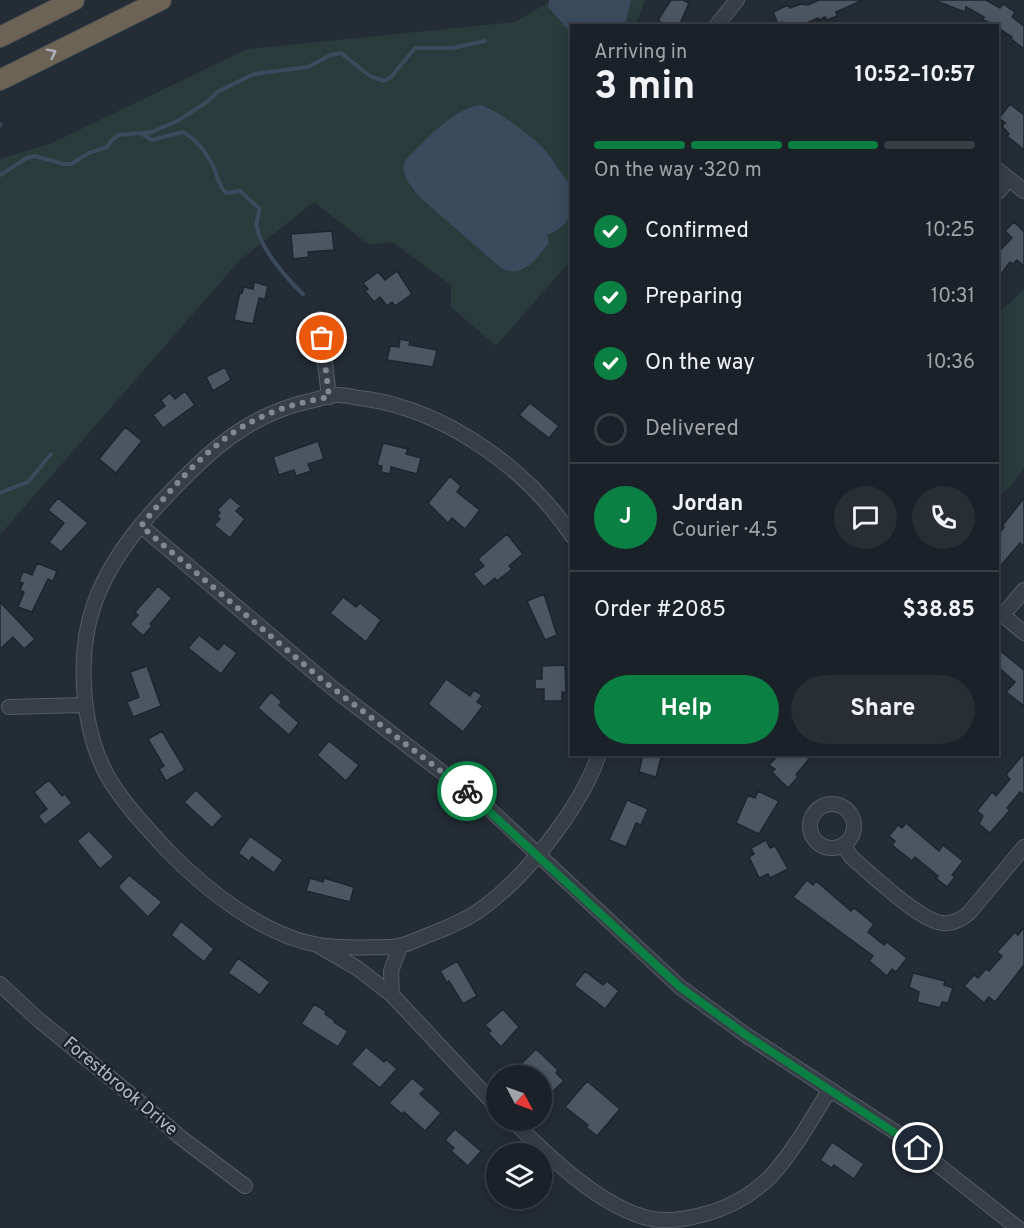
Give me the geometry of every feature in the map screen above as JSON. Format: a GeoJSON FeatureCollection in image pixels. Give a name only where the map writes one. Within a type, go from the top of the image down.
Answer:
{"type":"FeatureCollection","features":[{"type":"Feature","properties":{"kind":"highway"},"geometry":{"type":"LineString","coordinates":[[0,37],[74,0]]}},
{"type":"Feature","properties":{"kind":"highway"},"geometry":{"type":"LineString","coordinates":[[0,80],[161,0]]}},
{"type":"Feature","properties":{"kind":"street"},"geometry":{"type":"LineString","coordinates":[[718,24],[737,0]]}},
{"type":"Feature","properties":{"kind":"street"},"geometry":{"type":"LineString","coordinates":[[1003,174],[1024,191]]}},
{"type":"Feature","properties":{"kind":"street"},"geometry":{"type":"LineString","coordinates":[[320,319],[329,397]]}},
{"type":"Feature","properties":{"kind":"street"},"geometry":{"type":"LineString","coordinates":[[486,1095],[392,995],[357,968],[317,945],[261,924],[221,898],[182,865],[123,801],[106,774],[93,741],[83,684],[86,649],[94,604],[122,551],[141,526],[170,493],[232,433],[254,420],[290,405],[337,395],[389,402],[439,420],[480,445],[523,480],[562,521],[570,533]]}},
{"type":"Feature","properties":{"kind":"street"},"geometry":{"type":"LineString","coordinates":[[141,526],[335,690],[486,806],[680,987],[746,1035],[900,1135],[1018,1228]]}},
{"type":"Feature","properties":{"kind":"street"},"geometry":{"type":"LineString","coordinates":[[1024,590],[1000,613],[1024,633]]}},
{"type":"Feature","properties":{"kind":"street"},"geometry":{"type":"LineString","coordinates":[[9,707],[85,705]]}},
{"type":"Feature","properties":{"kind":"street"},"geometry":{"type":"LineString","coordinates":[[317,945],[400,947],[441,931],[475,914],[508,888],[568,815],[592,777],[598,756]]}},
{"type":"Feature","properties":{"kind":"street"},"geometry":{"type":"LineString","coordinates":[[844,845],[851,857],[923,916],[946,923],[960,920],[969,913],[1024,847]]}},
{"type":"Feature","properties":{"kind":"street"},"geometry":{"type":"LineString","coordinates":[[392,995],[391,971],[400,947]]}},
{"type":"Feature","properties":{"kind":"street","name":"Forestbrook Drive"},"geometry":{"type":"LineString","coordinates":[[0,984],[40,1021],[180,1137],[245,1186]]}},
{"type":"Feature","properties":{"kind":"street"},"geometry":{"type":"LineString","coordinates":[[523,1131],[594,1192],[635,1214],[681,1224],[738,1202],[753,1192],[772,1174],[830,1089]]}},
{"type":"Feature","properties":{"kind":"shaded area"},"geometry":{"type":"Polygon","coordinates":[[[552,0],[645,0],[636,24],[570,24],[570,183],[546,150],[488,107],[464,110],[441,126],[404,163],[404,171],[413,191],[502,269],[527,268],[549,243],[545,236],[557,231],[570,216],[570,261],[496,346],[451,307],[451,285],[392,242],[369,245],[314,202],[239,261],[0,535],[0,159],[52,143],[247,49],[515,22],[552,0]]]}},
{"type":"Feature","properties":{"kind":"shaded area"},"geometry":{"type":"Polygon","coordinates":[[[1024,289],[1024,469],[1009,488],[999,495],[999,313],[1024,289]]]}},
{"type":"Feature","properties":{"kind":"water"},"geometry":{"type":"Polygon","coordinates":[[[549,0],[631,0],[625,24],[570,24],[570,32],[548,7],[549,0]]]}},
{"type":"Feature","properties":{"kind":"water"},"geometry":{"type":"Polygon","coordinates":[[[481,105],[488,108],[534,139],[570,183],[568,220],[559,229],[547,234],[549,243],[524,269],[510,271],[502,269],[424,201],[412,188],[404,172],[405,160],[440,127],[471,107],[481,105]]]}},
{"type":"Feature","properties":{"kind":"building"},"geometry":{"type":"Polygon","coordinates":[[[671,0],[683,0],[689,3],[680,24],[664,24],[658,20],[671,0]]]}},
{"type":"Feature","properties":{"kind":"building"},"geometry":{"type":"Polygon","coordinates":[[[819,0],[863,0],[836,12],[837,16],[827,20],[825,17],[819,20],[818,18],[804,24],[783,24],[782,22],[778,24],[773,12],[788,5],[790,8],[801,4],[808,5],[819,0]]]}},
{"type":"Feature","properties":{"kind":"building"},"geometry":{"type":"Polygon","coordinates":[[[934,0],[986,0],[1000,8],[1003,4],[1015,12],[1012,17],[1024,26],[1024,49],[999,29],[999,24],[983,20],[984,17],[966,7],[965,12],[934,0]]]}},
{"type":"Feature","properties":{"kind":"building"},"geometry":{"type":"Polygon","coordinates":[[[1010,104],[1024,115],[1024,150],[1007,136],[1009,134],[1002,126],[1005,123],[999,118],[1010,104]]]}},
{"type":"Feature","properties":{"kind":"building"},"geometry":{"type":"Polygon","coordinates":[[[1014,222],[1024,232],[1024,266],[1017,260],[1013,264],[1010,262],[999,277],[999,251],[1012,238],[1005,231],[1014,222]]]}},
{"type":"Feature","properties":{"kind":"building"},"geometry":{"type":"Polygon","coordinates":[[[332,231],[334,250],[308,252],[309,257],[293,259],[291,234],[332,231]]]}},
{"type":"Feature","properties":{"kind":"building"},"geometry":{"type":"Polygon","coordinates":[[[397,271],[412,294],[395,306],[392,302],[387,306],[380,297],[374,302],[365,291],[368,289],[363,283],[378,272],[385,280],[397,271]]]}},
{"type":"Feature","properties":{"kind":"building"},"geometry":{"type":"Polygon","coordinates":[[[254,282],[268,286],[265,299],[259,298],[253,324],[234,320],[240,292],[242,293],[244,287],[253,289],[254,282]]]}},
{"type":"Feature","properties":{"kind":"building"},"geometry":{"type":"Polygon","coordinates":[[[400,339],[410,341],[409,345],[437,350],[433,367],[387,360],[390,346],[399,347],[400,339]]]}},
{"type":"Feature","properties":{"kind":"building"},"geometry":{"type":"Polygon","coordinates":[[[225,367],[231,380],[213,391],[206,377],[225,367]]]}},
{"type":"Feature","properties":{"kind":"building"},"geometry":{"type":"Polygon","coordinates":[[[185,391],[195,405],[163,428],[153,415],[165,406],[161,400],[170,393],[175,399],[185,391]]]}},
{"type":"Feature","properties":{"kind":"building"},"geometry":{"type":"Polygon","coordinates":[[[530,403],[559,426],[549,438],[519,415],[530,403]]]}},
{"type":"Feature","properties":{"kind":"building"},"geometry":{"type":"Polygon","coordinates":[[[125,427],[142,441],[116,473],[99,459],[125,427]]]}},
{"type":"Feature","properties":{"kind":"building"},"geometry":{"type":"Polygon","coordinates":[[[318,441],[324,459],[308,464],[311,471],[296,476],[294,470],[279,475],[273,457],[318,441]]]}},
{"type":"Feature","properties":{"kind":"building"},"geometry":{"type":"Polygon","coordinates":[[[383,443],[408,449],[406,454],[421,458],[417,474],[391,467],[390,474],[381,472],[382,466],[377,465],[383,443]]]}},
{"type":"Feature","properties":{"kind":"building"},"geometry":{"type":"Polygon","coordinates":[[[450,476],[461,486],[457,492],[480,510],[465,529],[452,518],[448,523],[428,503],[450,476]]]}},
{"type":"Feature","properties":{"kind":"building"},"geometry":{"type":"Polygon","coordinates":[[[230,497],[241,506],[236,511],[245,519],[230,538],[214,525],[220,519],[217,516],[220,513],[217,510],[230,497]]]}},
{"type":"Feature","properties":{"kind":"building"},"geometry":{"type":"Polygon","coordinates":[[[58,498],[88,523],[61,552],[49,542],[64,523],[48,510],[58,498]]]}},
{"type":"Feature","properties":{"kind":"building"},"geometry":{"type":"Polygon","coordinates":[[[1024,498],[1024,546],[1020,543],[999,568],[999,534],[1004,527],[1002,526],[1024,498]]]}},
{"type":"Feature","properties":{"kind":"building"},"geometry":{"type":"Polygon","coordinates":[[[507,534],[523,554],[509,566],[512,569],[497,581],[495,578],[484,587],[473,574],[484,566],[478,559],[507,534]]]}},
{"type":"Feature","properties":{"kind":"building"},"geometry":{"type":"Polygon","coordinates":[[[37,563],[57,571],[53,581],[48,579],[32,612],[18,607],[24,592],[20,590],[23,583],[19,582],[23,571],[32,575],[37,563]]]}},
{"type":"Feature","properties":{"kind":"building"},"geometry":{"type":"Polygon","coordinates":[[[158,586],[172,598],[143,636],[130,624],[138,615],[135,612],[158,586]]]}},
{"type":"Feature","properties":{"kind":"building"},"geometry":{"type":"Polygon","coordinates":[[[544,594],[557,635],[545,640],[527,601],[544,594]]]}},
{"type":"Feature","properties":{"kind":"building"},"geometry":{"type":"Polygon","coordinates":[[[343,597],[356,607],[360,603],[381,620],[366,642],[330,613],[343,597]]]}},
{"type":"Feature","properties":{"kind":"building"},"geometry":{"type":"Polygon","coordinates":[[[0,602],[35,639],[24,649],[13,637],[0,649],[0,602]]]}},
{"type":"Feature","properties":{"kind":"building"},"geometry":{"type":"Polygon","coordinates":[[[199,635],[218,650],[224,643],[237,653],[221,674],[188,648],[199,635]]]}},
{"type":"Feature","properties":{"kind":"building"},"geometry":{"type":"Polygon","coordinates":[[[999,650],[1024,670],[1024,706],[1006,692],[1015,682],[999,668],[999,650]]]}},
{"type":"Feature","properties":{"kind":"building"},"geometry":{"type":"Polygon","coordinates":[[[565,665],[566,692],[562,692],[562,701],[544,701],[544,689],[535,689],[535,679],[542,679],[542,666],[565,665]]]}},
{"type":"Feature","properties":{"kind":"building"},"geometry":{"type":"Polygon","coordinates":[[[147,666],[161,706],[133,717],[127,702],[139,697],[130,672],[147,666]]]}},
{"type":"Feature","properties":{"kind":"building"},"geometry":{"type":"Polygon","coordinates":[[[446,679],[470,696],[474,690],[482,695],[477,702],[483,706],[463,732],[428,704],[446,679]]]}},
{"type":"Feature","properties":{"kind":"building"},"geometry":{"type":"Polygon","coordinates":[[[271,692],[282,702],[279,705],[299,723],[289,735],[258,708],[271,692]]]}},
{"type":"Feature","properties":{"kind":"building"},"geometry":{"type":"Polygon","coordinates":[[[162,731],[185,770],[166,781],[159,769],[164,766],[148,739],[162,731]]]}},
{"type":"Feature","properties":{"kind":"building"},"geometry":{"type":"Polygon","coordinates":[[[329,741],[359,765],[346,781],[317,755],[329,741]]]}},
{"type":"Feature","properties":{"kind":"building"},"geometry":{"type":"Polygon","coordinates":[[[1024,753],[1024,795],[1020,792],[1007,808],[1010,810],[990,833],[979,824],[983,816],[977,811],[992,792],[996,796],[1010,779],[1006,775],[1024,753]]]}},
{"type":"Feature","properties":{"kind":"building"},"geometry":{"type":"Polygon","coordinates":[[[643,756],[661,756],[656,777],[639,772],[643,756]]]}},
{"type":"Feature","properties":{"kind":"building"},"geometry":{"type":"Polygon","coordinates":[[[777,756],[806,756],[809,759],[788,788],[772,772],[775,769],[769,765],[777,756]]]}},
{"type":"Feature","properties":{"kind":"building"},"geometry":{"type":"Polygon","coordinates":[[[49,780],[62,796],[65,794],[72,803],[45,825],[38,816],[47,809],[34,792],[49,780]]]}},
{"type":"Feature","properties":{"kind":"building"},"geometry":{"type":"Polygon","coordinates":[[[196,790],[223,816],[212,828],[184,802],[196,790]]]}},
{"type":"Feature","properties":{"kind":"building"},"geometry":{"type":"Polygon","coordinates":[[[758,791],[779,801],[759,834],[736,823],[748,795],[755,798],[758,791]]]}},
{"type":"Feature","properties":{"kind":"building"},"geometry":{"type":"Polygon","coordinates":[[[627,800],[648,809],[641,825],[636,823],[626,847],[609,840],[627,800]]]}},
{"type":"Feature","properties":{"kind":"building"},"geometry":{"type":"Polygon","coordinates":[[[906,823],[939,851],[943,845],[963,861],[952,875],[955,877],[947,887],[936,878],[938,876],[915,857],[912,861],[892,845],[895,841],[889,836],[898,825],[902,828],[906,823]]]}},
{"type":"Feature","properties":{"kind":"building"},"geometry":{"type":"Polygon","coordinates":[[[89,831],[114,857],[100,869],[77,841],[89,831]]]}},
{"type":"Feature","properties":{"kind":"building"},"geometry":{"type":"Polygon","coordinates":[[[250,836],[283,860],[274,873],[252,857],[249,861],[238,853],[250,836]]]}},
{"type":"Feature","properties":{"kind":"building"},"geometry":{"type":"Polygon","coordinates":[[[766,840],[770,848],[775,846],[788,869],[770,878],[768,874],[759,878],[749,857],[754,854],[751,848],[766,840]]]}},
{"type":"Feature","properties":{"kind":"building"},"geometry":{"type":"Polygon","coordinates":[[[129,875],[162,902],[148,917],[118,887],[129,875]]]}},
{"type":"Feature","properties":{"kind":"building"},"geometry":{"type":"Polygon","coordinates":[[[310,878],[323,882],[324,878],[354,887],[350,902],[306,891],[310,878]]]}},
{"type":"Feature","properties":{"kind":"building"},"geometry":{"type":"Polygon","coordinates":[[[807,880],[813,885],[816,881],[851,911],[854,908],[874,924],[868,932],[884,945],[887,942],[907,958],[896,972],[892,969],[887,976],[869,961],[873,956],[793,897],[807,880]]]}},
{"type":"Feature","properties":{"kind":"building"},"geometry":{"type":"Polygon","coordinates":[[[181,921],[214,949],[204,962],[171,935],[181,921]]]}},
{"type":"Feature","properties":{"kind":"building"},"geometry":{"type":"Polygon","coordinates":[[[1024,927],[1024,965],[995,1002],[989,997],[984,1003],[964,986],[974,975],[978,978],[986,969],[989,971],[1002,956],[997,952],[1015,932],[1018,935],[1024,927]]]}},
{"type":"Feature","properties":{"kind":"building"},"geometry":{"type":"Polygon","coordinates":[[[238,958],[270,982],[260,995],[228,973],[238,958]]]}},
{"type":"Feature","properties":{"kind":"building"},"geometry":{"type":"Polygon","coordinates":[[[457,961],[477,996],[463,1004],[440,971],[457,961]]]}},
{"type":"Feature","properties":{"kind":"building"},"geometry":{"type":"Polygon","coordinates":[[[585,971],[603,985],[607,981],[619,991],[605,1009],[574,985],[585,971]]]}},
{"type":"Feature","properties":{"kind":"building"},"geometry":{"type":"Polygon","coordinates":[[[913,973],[945,981],[944,985],[953,988],[948,1003],[942,1002],[940,1008],[917,1002],[919,992],[909,987],[913,973]]]}},
{"type":"Feature","properties":{"kind":"building"},"geometry":{"type":"Polygon","coordinates":[[[314,1004],[327,1012],[325,1014],[348,1031],[338,1047],[301,1024],[314,1004]]]}},
{"type":"Feature","properties":{"kind":"building"},"geometry":{"type":"Polygon","coordinates":[[[503,1009],[519,1027],[501,1047],[488,1033],[491,1031],[485,1025],[503,1009]]]}},
{"type":"Feature","properties":{"kind":"building"},"geometry":{"type":"Polygon","coordinates":[[[366,1047],[384,1062],[386,1059],[397,1069],[380,1088],[351,1064],[366,1047]]]}},
{"type":"Feature","properties":{"kind":"building"},"geometry":{"type":"Polygon","coordinates":[[[536,1049],[558,1070],[556,1073],[564,1081],[552,1092],[552,1065],[521,1064],[536,1049]]]}},
{"type":"Feature","properties":{"kind":"building"},"geometry":{"type":"Polygon","coordinates":[[[412,1078],[425,1089],[420,1094],[441,1113],[425,1131],[404,1112],[402,1114],[389,1103],[412,1078]]]}},
{"type":"Feature","properties":{"kind":"building"},"geometry":{"type":"Polygon","coordinates":[[[587,1081],[620,1109],[597,1136],[586,1127],[588,1125],[565,1107],[587,1081]]]}},
{"type":"Feature","properties":{"kind":"building"},"geometry":{"type":"Polygon","coordinates":[[[455,1129],[481,1151],[468,1166],[451,1151],[454,1148],[445,1140],[455,1129]]]}},
{"type":"Feature","properties":{"kind":"building"},"geometry":{"type":"Polygon","coordinates":[[[832,1142],[864,1164],[854,1179],[834,1165],[832,1168],[820,1160],[832,1142]]]}},
{"type":"Feature","properties":{"kind":"waterway"},"geometry":{"type":"LineString","coordinates":[[0,175],[27,158],[35,156],[71,164],[89,153],[107,147],[119,135],[152,132],[179,120],[207,102],[217,92],[254,74],[308,67],[331,55],[341,53],[370,76],[384,81],[391,77],[415,48],[452,48],[485,41]]}},
{"type":"Feature","properties":{"kind":"waterway"},"geometry":{"type":"LineString","coordinates":[[142,134],[152,140],[183,132],[197,143],[214,168],[223,190],[226,193],[240,191],[259,208],[257,224],[263,244],[282,272],[303,294]]}},
{"type":"Feature","properties":{"kind":"waterway"},"geometry":{"type":"LineString","coordinates":[[0,493],[28,482],[51,454]]}},
{"type":"Feature","properties":{"kind":"way so far"},"geometry":{"type":"LineString","coordinates":[[322,338],[329,397],[290,405],[254,420],[232,433],[162,500],[141,526],[326,683],[467,791]]}},
{"type":"Feature","properties":{"kind":"route"},"geometry":{"type":"LineString","coordinates":[[467,791],[486,806],[639,952],[680,987],[746,1035],[918,1148]]}}]}
